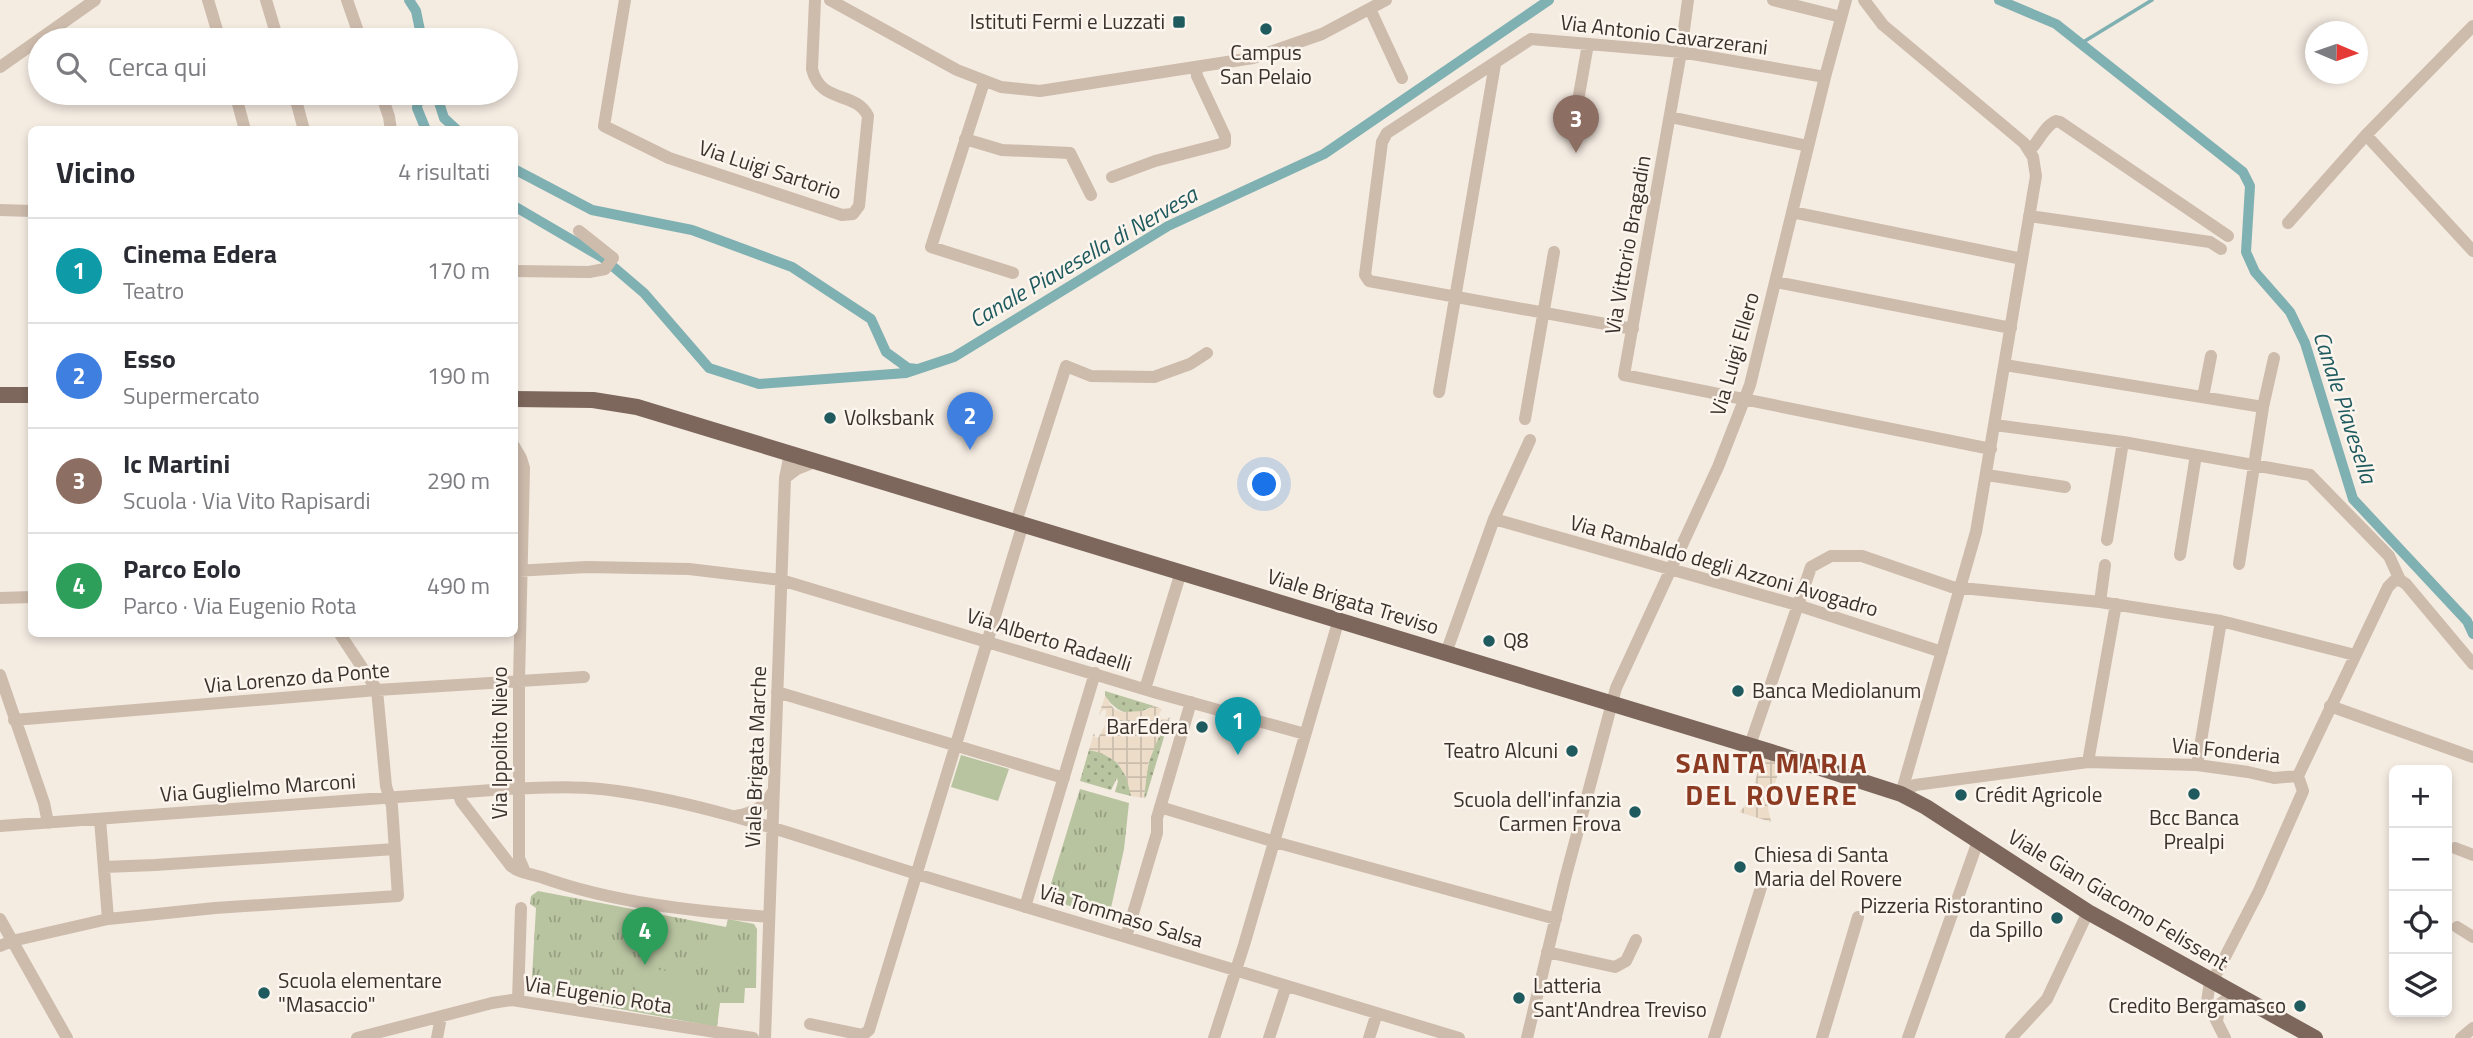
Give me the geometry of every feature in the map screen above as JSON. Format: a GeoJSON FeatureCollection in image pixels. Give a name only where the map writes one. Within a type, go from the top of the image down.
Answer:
{"type":"FeatureCollection","features":[{"type":"Feature","properties":{"kind":"main road"},"geometry":{"type":"LineString","coordinates":[[0,394],[28,395]]}},
{"type":"Feature","properties":{"kind":"main road","name":"Viale Brigata Treviso"},"geometry":{"type":"LineString","coordinates":[[518,398],[620,402],[1611,702],[1901,794]]}},
{"type":"Feature","properties":{"kind":"main road","name":"Viale Gian Giacomo Felissent"},"geometry":{"type":"LineString","coordinates":[[1901,794],[2088,912],[2315,1038]]}},
{"type":"Feature","properties":{"kind":"street"},"geometry":{"type":"LineString","coordinates":[[55,28],[95,0]]}},
{"type":"Feature","properties":{"kind":"street"},"geometry":{"type":"LineString","coordinates":[[208,0],[216,28]]}},
{"type":"Feature","properties":{"kind":"street"},"geometry":{"type":"LineString","coordinates":[[266,0],[274,28]]}},
{"type":"Feature","properties":{"kind":"street"},"geometry":{"type":"LineString","coordinates":[[346,0],[356,28]]}},
{"type":"Feature","properties":{"kind":"street","name":"Via Luigi Sartorio"},"geometry":{"type":"LineString","coordinates":[[625,0],[604,126],[669,158],[842,215],[853,214],[859,206],[868,116],[863,108],[819,88],[814,79],[811,69],[815,0]]}},
{"type":"Feature","properties":{"kind":"street"},"geometry":{"type":"LineString","coordinates":[[830,0],[941,64],[984,82],[1013,90],[1055,90],[1253,58],[1322,34],[1386,0]]}},
{"type":"Feature","properties":{"kind":"street","name":"Via Vittorio Bragadin"},"geometry":{"type":"LineString","coordinates":[[1688,0],[1624,375],[1745,400]]}},
{"type":"Feature","properties":{"kind":"street"},"geometry":{"type":"LineString","coordinates":[[1773,0],[1840,17]]}},
{"type":"Feature","properties":{"kind":"street","name":"Via Luigi Ellero"},"geometry":{"type":"LineString","coordinates":[[1527,1038],[1611,702],[1718,467],[1745,400],[1846,0]]}},
{"type":"Feature","properties":{"kind":"street"},"geometry":{"type":"LineString","coordinates":[[1864,0],[1884,25],[2015,135],[2029,150],[2036,166],[1976,532],[1901,794]]}},
{"type":"Feature","properties":{"kind":"street"},"geometry":{"type":"LineString","coordinates":[[1370,9],[1402,78]]}},
{"type":"Feature","properties":{"kind":"street"},"geometry":{"type":"LineString","coordinates":[[2288,223],[2365,135],[2473,26]]}},
{"type":"Feature","properties":{"kind":"street","name":"Via Antonio Cavarzerani"},"geometry":{"type":"LineString","coordinates":[[1456,295],[1369,281],[1365,275],[1382,142],[1387,133],[1531,39],[1681,52],[1825,77]]}},
{"type":"Feature","properties":{"kind":"street"},"geometry":{"type":"LineString","coordinates":[[1576,112],[1588,44]]}},
{"type":"Feature","properties":{"kind":"street"},"geometry":{"type":"LineString","coordinates":[[0,67],[28,47]]}},
{"type":"Feature","properties":{"kind":"street"},"geometry":{"type":"LineString","coordinates":[[1439,392],[1495,64]]}},
{"type":"Feature","properties":{"kind":"street"},"geometry":{"type":"LineString","coordinates":[[1112,177],[1155,161],[1225,142],[1225,136],[1197,76],[1196,68]]}},
{"type":"Feature","properties":{"kind":"street"},"geometry":{"type":"LineString","coordinates":[[984,82],[931,247],[1013,273]]}},
{"type":"Feature","properties":{"kind":"street"},"geometry":{"type":"LineString","coordinates":[[239,105],[245,126]]}},
{"type":"Feature","properties":{"kind":"street"},"geometry":{"type":"LineString","coordinates":[[297,105],[303,126]]}},
{"type":"Feature","properties":{"kind":"street"},"geometry":{"type":"LineString","coordinates":[[385,105],[390,126]]}},
{"type":"Feature","properties":{"kind":"street"},"geometry":{"type":"LineString","coordinates":[[1670,117],[1808,146]]}},
{"type":"Feature","properties":{"kind":"street"},"geometry":{"type":"LineString","coordinates":[[2029,150],[2037,144],[2049,125],[2060,121],[2228,236]]}},
{"type":"Feature","properties":{"kind":"street"},"geometry":{"type":"LineString","coordinates":[[2365,135],[2473,251]]}},
{"type":"Feature","properties":{"kind":"street"},"geometry":{"type":"LineString","coordinates":[[965,139],[1002,150],[1070,153],[1091,195]]}},
{"type":"Feature","properties":{"kind":"street"},"geometry":{"type":"LineString","coordinates":[[0,210],[28,211]]}},
{"type":"Feature","properties":{"kind":"street"},"geometry":{"type":"LineString","coordinates":[[1792,212],[2022,259]]}},
{"type":"Feature","properties":{"kind":"street"},"geometry":{"type":"LineString","coordinates":[[2029,216],[2210,242],[2221,250]]}},
{"type":"Feature","properties":{"kind":"street"},"geometry":{"type":"LineString","coordinates":[[518,271],[589,271],[608,264],[613,258],[579,231]]}},
{"type":"Feature","properties":{"kind":"street"},"geometry":{"type":"LineString","coordinates":[[1525,419],[1554,252]]}},
{"type":"Feature","properties":{"kind":"street"},"geometry":{"type":"LineString","coordinates":[[1776,282],[2011,328]]}},
{"type":"Feature","properties":{"kind":"street"},"geometry":{"type":"LineString","coordinates":[[1456,295],[1633,329]]}},
{"type":"Feature","properties":{"kind":"street"},"geometry":{"type":"LineString","coordinates":[[810,1024],[866,1034],[988,641],[1066,366],[1091,376],[1154,377],[1190,364],[1207,353]]}},
{"type":"Feature","properties":{"kind":"street"},"geometry":{"type":"LineString","coordinates":[[2203,397],[2211,356]]}},
{"type":"Feature","properties":{"kind":"street"},"geometry":{"type":"LineString","coordinates":[[2239,564],[2263,407],[2274,358]]}},
{"type":"Feature","properties":{"kind":"street"},"geometry":{"type":"LineString","coordinates":[[2005,365],[2263,407]]}},
{"type":"Feature","properties":{"kind":"street"},"geometry":{"type":"LineString","coordinates":[[1745,400],[1991,449]]}},
{"type":"Feature","properties":{"kind":"street"},"geometry":{"type":"LineString","coordinates":[[1995,425],[2123,442],[2310,475],[2389,556],[2400,580],[2473,664]]}},
{"type":"Feature","properties":{"kind":"street"},"geometry":{"type":"LineString","coordinates":[[1446,653],[1494,519],[1530,440]]}},
{"type":"Feature","properties":{"kind":"street"},"geometry":{"type":"LineString","coordinates":[[2107,540],[2123,442]]}},
{"type":"Feature","properties":{"kind":"street","name":"Via Ippolito Nievo"},"geometry":{"type":"LineString","coordinates":[[518,453],[524,468],[518,556]]}},
{"type":"Feature","properties":{"kind":"street","name":"Viale Brigata Marche"},"geometry":{"type":"LineString","coordinates":[[765,1038],[785,478],[790,454]]}},
{"type":"Feature","properties":{"kind":"street"},"geometry":{"type":"LineString","coordinates":[[2180,555],[2196,455]]}},
{"type":"Feature","properties":{"kind":"street"},"geometry":{"type":"LineString","coordinates":[[785,478],[797,469],[815,462]]}},
{"type":"Feature","properties":{"kind":"street"},"geometry":{"type":"LineString","coordinates":[[1987,475],[2065,487]]}},
{"type":"Feature","properties":{"kind":"street","name":"Via Rambaldo degli Azzoni Avogadro"},"geometry":{"type":"LineString","coordinates":[[1494,519],[1797,605],[1942,652]]}},
{"type":"Feature","properties":{"kind":"street"},"geometry":{"type":"LineString","coordinates":[[1750,745],[1811,567],[1822,560],[1840,555],[1873,559],[1923,578],[1960,588],[2116,604],[2221,621],[2355,655]]}},
{"type":"Feature","properties":{"kind":"street"},"geometry":{"type":"LineString","coordinates":[[2100,602],[2105,565]]}},
{"type":"Feature","properties":{"kind":"street","name":"Via Alberto Radaelli"},"geometry":{"type":"LineString","coordinates":[[518,571],[587,567],[689,569],[781,580],[1146,690],[1305,734]]}},
{"type":"Feature","properties":{"kind":"street"},"geometry":{"type":"LineString","coordinates":[[1146,690],[1181,572]]}},
{"type":"Feature","properties":{"kind":"street","name":"Via Fonderia"},"geometry":{"type":"LineString","coordinates":[[1901,794],[1914,785],[2088,762],[2197,765],[2274,778],[2298,776],[2388,587],[2394,581],[2400,580]]}},
{"type":"Feature","properties":{"kind":"street"},"geometry":{"type":"LineString","coordinates":[[0,598],[28,597]]}},
{"type":"Feature","properties":{"kind":"street"},"geometry":{"type":"LineString","coordinates":[[2088,762],[2116,604]]}},
{"type":"Feature","properties":{"kind":"street"},"geometry":{"type":"LineString","coordinates":[[1214,1038],[1275,842],[1339,619]]}},
{"type":"Feature","properties":{"kind":"street"},"geometry":{"type":"LineString","coordinates":[[2197,765],[2221,621]]}},
{"type":"Feature","properties":{"kind":"street","name":"Via Ippolito Nievo"},"geometry":{"type":"LineString","coordinates":[[514,860],[519,789],[518,626]]}},
{"type":"Feature","properties":{"kind":"street"},"geometry":{"type":"LineString","coordinates":[[6,943],[108,919],[215,908],[398,896],[391,798],[386,786],[377,691],[342,637]]}},
{"type":"Feature","properties":{"kind":"street"},"geometry":{"type":"LineString","coordinates":[[1025,907],[1095,673]]}},
{"type":"Feature","properties":{"kind":"street"},"geometry":{"type":"LineString","coordinates":[[0,675],[44,803],[48,823]]}},
{"type":"Feature","properties":{"kind":"street","name":"Via Lorenzo da Ponte"},"geometry":{"type":"LineString","coordinates":[[14,720],[584,677]]}},
{"type":"Feature","properties":{"kind":"street"},"geometry":{"type":"LineString","coordinates":[[777,692],[1064,778]]}},
{"type":"Feature","properties":{"kind":"street"},"geometry":{"type":"LineString","coordinates":[[1126,937],[1157,833],[1160,807],[1191,702]]}},
{"type":"Feature","properties":{"kind":"street"},"geometry":{"type":"LineString","coordinates":[[2330,706],[2473,757]]}},
{"type":"Feature","properties":{"kind":"street"},"geometry":{"type":"LineString","coordinates":[[2225,1038],[2207,1002],[2213,981],[2259,891],[2303,791],[2298,776]]}},
{"type":"Feature","properties":{"kind":"street","name":"Via Guglielmo Marconi"},"geometry":{"type":"LineString","coordinates":[[0,826],[552,787],[614,790],[731,817]]}},
{"type":"Feature","properties":{"kind":"street"},"geometry":{"type":"LineString","coordinates":[[731,817],[758,810],[774,790]]}},
{"type":"Feature","properties":{"kind":"street"},"geometry":{"type":"LineString","coordinates":[[458,793],[461,801],[514,860],[515,869],[570,887],[630,900],[694,910],[769,917]]}},
{"type":"Feature","properties":{"kind":"street"},"geometry":{"type":"LineString","coordinates":[[1160,807],[1275,842],[1556,919]]}},
{"type":"Feature","properties":{"kind":"street","name":"Via Tommaso Salsa"},"geometry":{"type":"LineString","coordinates":[[731,817],[1377,1013],[1434,1034],[1460,1038]]}},
{"type":"Feature","properties":{"kind":"street"},"geometry":{"type":"LineString","coordinates":[[100,819],[108,919]]}},
{"type":"Feature","properties":{"kind":"street"},"geometry":{"type":"LineString","coordinates":[[1908,1038],[1978,841]]}},
{"type":"Feature","properties":{"kind":"street"},"geometry":{"type":"LineString","coordinates":[[2455,848],[2473,855]]}},
{"type":"Feature","properties":{"kind":"street"},"geometry":{"type":"LineString","coordinates":[[104,867],[395,849]]}},
{"type":"Feature","properties":{"kind":"street"},"geometry":{"type":"LineString","coordinates":[[1714,1038],[1763,881]]}},
{"type":"Feature","properties":{"kind":"street"},"geometry":{"type":"LineString","coordinates":[[518,1000],[521,908]]}},
{"type":"Feature","properties":{"kind":"street"},"geometry":{"type":"LineString","coordinates":[[2011,1038],[2047,999],[2088,912]]}},
{"type":"Feature","properties":{"kind":"street"},"geometry":{"type":"LineString","coordinates":[[1822,1038],[1858,917]]}},
{"type":"Feature","properties":{"kind":"street"},"geometry":{"type":"LineString","coordinates":[[0,919],[6,943],[67,1038]]}},
{"type":"Feature","properties":{"kind":"street"},"geometry":{"type":"LineString","coordinates":[[2457,927],[2473,937]]}},
{"type":"Feature","properties":{"kind":"street"},"geometry":{"type":"LineString","coordinates":[[1547,953],[1615,967],[1626,961],[1636,940]]}},
{"type":"Feature","properties":{"kind":"street"},"geometry":{"type":"LineString","coordinates":[[1269,1038],[1286,986]]}},
{"type":"Feature","properties":{"kind":"street"},"geometry":{"type":"LineString","coordinates":[[2217,1021],[2221,1004],[2234,994]]}},
{"type":"Feature","properties":{"kind":"street","name":"Via Eugenio Rota"},"geometry":{"type":"LineString","coordinates":[[357,1038],[498,1002],[518,1000],[753,1038]]}},
{"type":"Feature","properties":{"kind":"street"},"geometry":{"type":"LineString","coordinates":[[1370,1038],[1377,1013]]}},
{"type":"Feature","properties":{"kind":"street"},"geometry":{"type":"LineString","coordinates":[[437,1038],[441,1017]]}},
{"type":"Feature","properties":{"kind":"street"},"geometry":{"type":"LineString","coordinates":[[2462,1038],[2473,1028]]}},
{"type":"Feature","properties":{"kind":"green space"},"geometry":{"type":"Polygon","coordinates":[[[1105,691],[1154,706],[1139,712],[1126,713],[1110,703],[1105,691]]]}},
{"type":"Feature","properties":{"kind":"green space"},"geometry":{"type":"Polygon","coordinates":[[[1167,727],[1146,797],[1144,798],[1152,751],[1167,727]]]}},
{"type":"Feature","properties":{"kind":"green space"},"geometry":{"type":"Polygon","coordinates":[[[1089,750],[1106,754],[1119,765],[1127,779],[1131,796],[1115,792],[1117,778],[1111,790],[1080,781],[1089,750]]]}},
{"type":"Feature","properties":{"kind":"green space"},"geometry":{"type":"Polygon","coordinates":[[[961,755],[1009,769],[998,801],[951,787],[961,755]]]}},
{"type":"Feature","properties":{"kind":"green space"},"geometry":{"type":"Polygon","coordinates":[[[1080,789],[1129,803],[1124,849],[1109,917],[1049,900],[1045,893],[1050,887],[1080,789]]]}},
{"type":"Feature","properties":{"kind":"green space"},"geometry":{"type":"Polygon","coordinates":[[[538,891],[726,927],[728,919],[754,924],[757,929],[756,988],[745,988],[744,1003],[720,1003],[717,1027],[539,994],[532,977],[536,908],[530,904],[531,896],[538,891]]]}},
{"type":"Feature","properties":{"kind":"green space"},"geometry":{"type":"Polygon","coordinates":[[[722,939],[733,940],[731,957],[720,968],[709,969],[705,962],[708,951],[722,939]]]}},
{"type":"Feature","properties":{"kind":"green space"},"geometry":{"type":"Polygon","coordinates":[[[640,966],[691,976],[686,1007],[635,998],[640,966]]]}},
{"type":"Feature","properties":{"kind":"shaded area"},"geometry":{"type":"Polygon","coordinates":[[[1105,696],[1114,709],[1122,712],[1144,711],[1154,706],[1162,709],[1159,714],[1162,719],[1170,717],[1148,764],[1144,798],[1131,796],[1126,777],[1117,762],[1089,750],[1094,732],[1098,738],[1105,725],[1106,710],[1099,715],[1105,696]]]}},
{"type":"Feature","properties":{"kind":"shaded area"},"geometry":{"type":"Polygon","coordinates":[[[1762,757],[1781,763],[1768,808],[1771,822],[1739,812],[1749,802],[1762,757]]]}},
{"type":"Feature","properties":{"kind":"waterway","name":"Canale Piavesella di Nervesa"},"geometry":{"type":"LineString","coordinates":[[409,0],[416,11],[420,28]]}},
{"type":"Feature","properties":{"kind":"waterway","name":"Canale Piavesella di Nervesa"},"geometry":{"type":"LineString","coordinates":[[518,208],[603,258],[644,293],[709,368],[759,384],[906,373],[954,357],[1168,226],[1324,154],[1549,0]]}},
{"type":"Feature","properties":{"kind":"waterway","name":"Canale Piavesella"},"geometry":{"type":"LineString","coordinates":[[1999,0],[2056,24],[2243,172],[2250,186],[2246,252],[2255,272],[2290,312],[2305,343],[2353,499],[2467,621],[2473,634]]}},
{"type":"Feature","properties":{"kind":"waterway"},"geometry":{"type":"LineString","coordinates":[[2080,44],[2152,0]]}},
{"type":"Feature","properties":{"kind":"waterway","name":"Canale Piavesella di Nervesa"},"geometry":{"type":"LineString","coordinates":[[417,105],[424,126]]}},
{"type":"Feature","properties":{"kind":"waterway","name":"Canale Piavesella di Nervesa"},"geometry":{"type":"LineString","coordinates":[[440,105],[444,118],[453,126]]}},
{"type":"Feature","properties":{"kind":"waterway","name":"Canale Piavesella di Nervesa"},"geometry":{"type":"LineString","coordinates":[[518,171],[592,210],[692,230],[792,267],[871,319],[886,352],[908,368],[917,369]]}},
{"type":"Feature","properties":{"kind":"place","name":"Istituti Fermi e Luzzati"},"geometry":{"type":"Point","coordinates":[1179,22]}},
{"type":"Feature","properties":{"kind":"place","name":"Campus San Pelaio"},"geometry":{"type":"Point","coordinates":[1266,29]}},
{"type":"Feature","properties":{"kind":"place","name":"Ic Martini"},"geometry":{"type":"Point","coordinates":[1576,153]}},
{"type":"Feature","properties":{"kind":"place","name":"Volksbank"},"geometry":{"type":"Point","coordinates":[830,418]}},
{"type":"Feature","properties":{"kind":"place","name":"Esso"},"geometry":{"type":"Point","coordinates":[970,450]}},
{"type":"Feature","properties":{"kind":"place","name":"Q8"},"geometry":{"type":"Point","coordinates":[1489,641]}},
{"type":"Feature","properties":{"kind":"place","name":"Banca Mediolanum"},"geometry":{"type":"Point","coordinates":[1738,691]}},
{"type":"Feature","properties":{"kind":"place","name":"BarEdera"},"geometry":{"type":"Point","coordinates":[1202,727]}},
{"type":"Feature","properties":{"kind":"place","name":"Teatro Alcuni"},"geometry":{"type":"Point","coordinates":[1572,751]}},
{"type":"Feature","properties":{"kind":"place","name":"Cinema Edera"},"geometry":{"type":"Point","coordinates":[1238,755]}},
{"type":"Feature","properties":{"kind":"place","name":"Bcc Banca Prealpi"},"geometry":{"type":"Point","coordinates":[2194,794]}},
{"type":"Feature","properties":{"kind":"place","name":"Crédit Agricole"},"geometry":{"type":"Point","coordinates":[1961,795]}},
{"type":"Feature","properties":{"kind":"place","name":"Scuola dell'infanzia Carmen Frova"},"geometry":{"type":"Point","coordinates":[1635,812]}},
{"type":"Feature","properties":{"kind":"place","name":"Chiesa di Santa Maria del Rovere"},"geometry":{"type":"Point","coordinates":[1740,867]}},
{"type":"Feature","properties":{"kind":"place","name":"Pizzeria Ristorantino da Spillo"},"geometry":{"type":"Point","coordinates":[2057,918]}},
{"type":"Feature","properties":{"kind":"place","name":"Parco Eolo"},"geometry":{"type":"Point","coordinates":[645,965]}},
{"type":"Feature","properties":{"kind":"place","name":"Scuola elementare \"Masaccio\""},"geometry":{"type":"Point","coordinates":[264,993]}},
{"type":"Feature","properties":{"kind":"place","name":"Latteria Sant'Andrea Treviso"},"geometry":{"type":"Point","coordinates":[1519,998]}},
{"type":"Feature","properties":{"kind":"place","name":"Credito Bergamasco"},"geometry":{"type":"Point","coordinates":[2300,1006]}},
{"type":"Feature","properties":{"kind":"district","name":"SANTA MARIA DEL ROVERE"},"geometry":{"type":"Point","coordinates":[1772,779]}}]}
